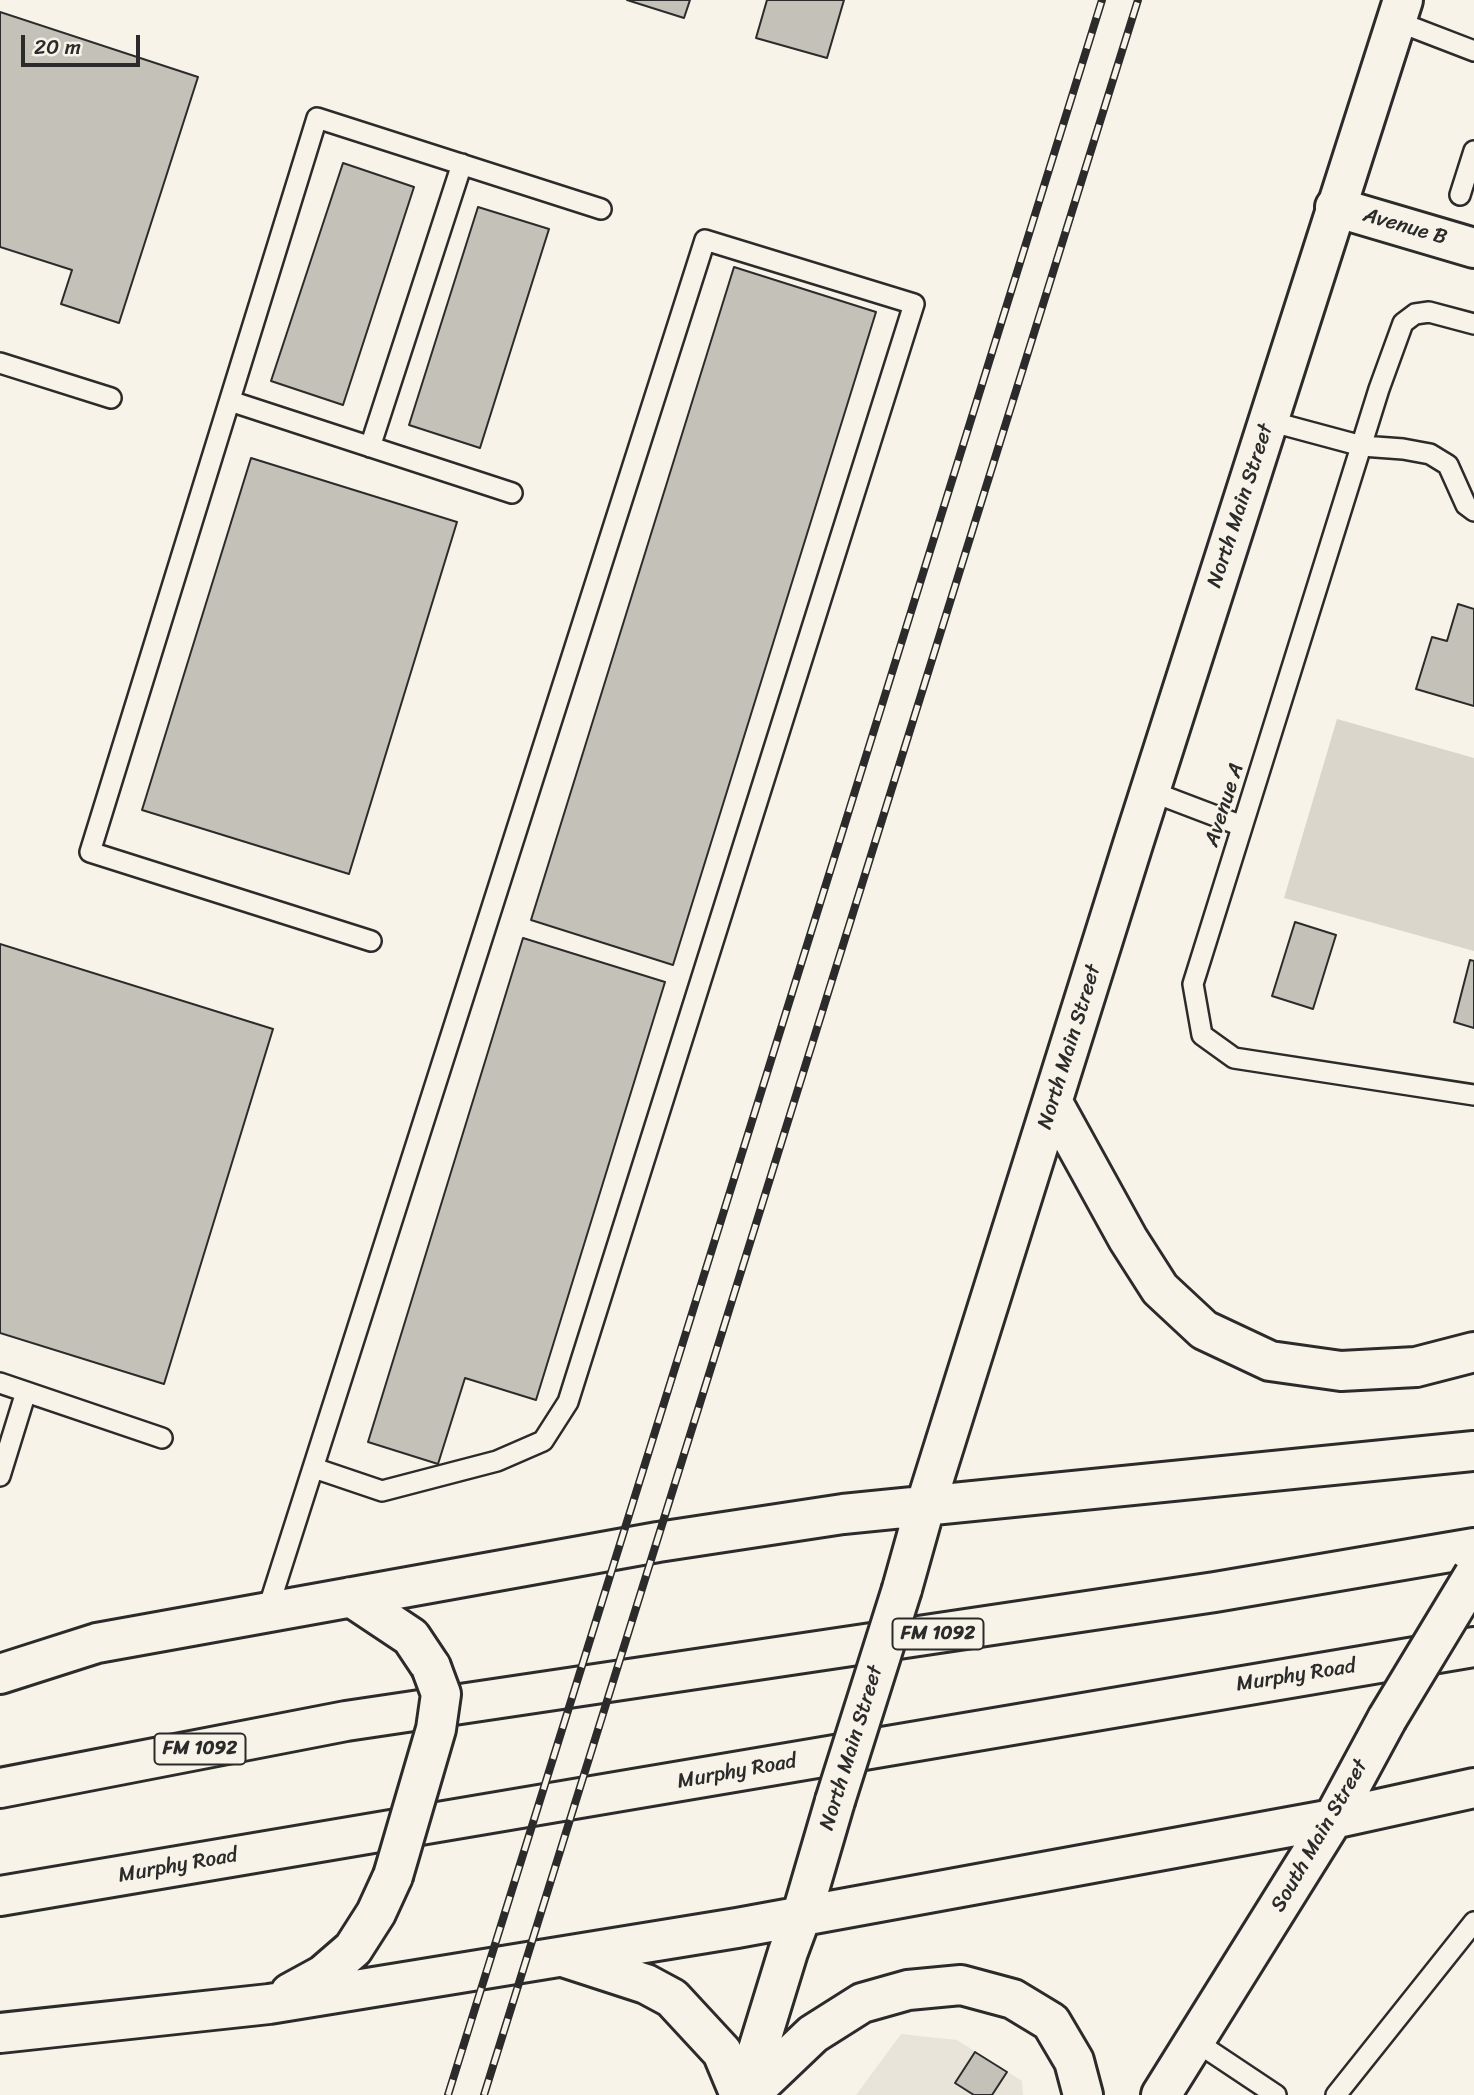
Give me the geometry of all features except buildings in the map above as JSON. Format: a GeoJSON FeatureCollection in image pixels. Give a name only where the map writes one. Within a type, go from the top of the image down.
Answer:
{"type":"FeatureCollection","features":[{"type":"Feature","properties":{"kind":"main road","name":"North Main Street"},"geometry":{"type":"LineString","coordinates":[[744,2095],[788,1952],[802,1917],[925,1507],[1150,791],[1400,10]]}},
{"type":"Feature","properties":{"kind":"main road","name":"Avenue B"},"geometry":{"type":"LineString","coordinates":[[1335,207],[1474,248]]}},
{"type":"Feature","properties":{"kind":"main road"},"geometry":{"type":"LineString","coordinates":[[1053,1103],[1128,1239],[1160,1289],[1204,1330],[1270,1360],[1341,1371],[1416,1367],[1474,1352]]}},
{"type":"Feature","properties":{"kind":"main road"},"geometry":{"type":"LineString","coordinates":[[0,1674],[97,1643],[657,1542],[843,1514],[1474,1451]]}},
{"type":"Feature","properties":{"kind":"main road","name":"FM 1092"},"geometry":{"type":"LineString","coordinates":[[0,1788],[346,1721],[1201,1594],[1474,1548]]}},
{"type":"Feature","properties":{"kind":"main road","name":"South Main Street"},"geometry":{"type":"LineString","coordinates":[[1161,2095],[1333,1819],[1387,1719],[1474,1575]]}},
{"type":"Feature","properties":{"kind":"main road"},"geometry":{"type":"LineString","coordinates":[[269,2004],[323,1975],[353,1949],[376,1913],[393,1876],[436,1729],[441,1694],[431,1667],[411,1637],[351,1597]]}},
{"type":"Feature","properties":{"kind":"main road","name":"Murphy Road"},"geometry":{"type":"LineString","coordinates":[[0,1896],[733,1773],[1194,1692],[1474,1647]]}},
{"type":"Feature","properties":{"kind":"main road"},"geometry":{"type":"LineString","coordinates":[[0,2033],[269,2004],[802,1917],[1333,1819],[1474,1788]]}},
{"type":"Feature","properties":{"kind":"main road"},"geometry":{"type":"LineString","coordinates":[[561,1956],[646,1984],[672,1998],[722,2052],[744,2095],[813,2034],[862,2003],[908,1990],[961,1985],[1013,1998],[1051,2022],[1074,2061],[1083,2095]]}},
{"type":"Feature","properties":{"kind":"lane"},"geometry":{"type":"LineString","coordinates":[[1400,10],[1474,51]]}},
{"type":"Feature","properties":{"kind":"lane"},"geometry":{"type":"LineString","coordinates":[[372,942],[90,852],[317,118],[601,209]]}},
{"type":"Feature","properties":{"kind":"lane"},"geometry":{"type":"LineString","coordinates":[[1460,195],[1474,150]]}},
{"type":"Feature","properties":{"kind":"lane"},"geometry":{"type":"LineString","coordinates":[[370,447],[462,164]]}},
{"type":"Feature","properties":{"kind":"lane"},"geometry":{"type":"LineString","coordinates":[[267,1612],[705,240],[914,304],[568,1402],[543,1441],[497,1461],[382,1491],[314,1468]]}},
{"type":"Feature","properties":{"kind":"lane","name":"Avenue A"},"geometry":{"type":"LineString","coordinates":[[1474,324],[1429,312],[1415,314],[1403,323],[1192,984],[1202,1035],[1234,1058],[1474,1095]]}},
{"type":"Feature","properties":{"kind":"lane"},"geometry":{"type":"LineString","coordinates":[[0,363],[111,398]]}},
{"type":"Feature","properties":{"kind":"lane"},"geometry":{"type":"LineString","coordinates":[[230,401],[512,493]]}},
{"type":"Feature","properties":{"kind":"lane"},"geometry":{"type":"LineString","coordinates":[[1269,421],[1362,446],[1430,454],[1448,466],[1466,505],[1474,511]]}},
{"type":"Feature","properties":{"kind":"lane"},"geometry":{"type":"LineString","coordinates":[[1150,791],[1242,826]]}},
{"type":"Feature","properties":{"kind":"lane"},"geometry":{"type":"LineString","coordinates":[[0,1382],[162,1438]]}},
{"type":"Feature","properties":{"kind":"lane"},"geometry":{"type":"LineString","coordinates":[[0,1476],[26,1392]]}},
{"type":"Feature","properties":{"kind":"lane"},"geometry":{"type":"LineString","coordinates":[[1336,2095],[1474,1922]]}},
{"type":"Feature","properties":{"kind":"lane"},"geometry":{"type":"LineString","coordinates":[[1195,2041],[1276,2095]]}},
{"type":"Feature","properties":{"kind":"shaded area"},"geometry":{"type":"Polygon","coordinates":[[[1337,719],[1474,758],[1474,951],[1284,898],[1337,719]]]}},
{"type":"Feature","properties":{"kind":"shaded area"},"geometry":{"type":"Polygon","coordinates":[[[901,2034],[957,2040],[1022,2081],[1023,2095],[856,2095],[901,2034]]]}},
{"type":"Feature","properties":{"kind":"railway"},"geometry":{"type":"LineString","coordinates":[[448,2095],[1102,0]]}},
{"type":"Feature","properties":{"kind":"railway"},"geometry":{"type":"LineString","coordinates":[[484,2095],[1138,0]]}}]}
